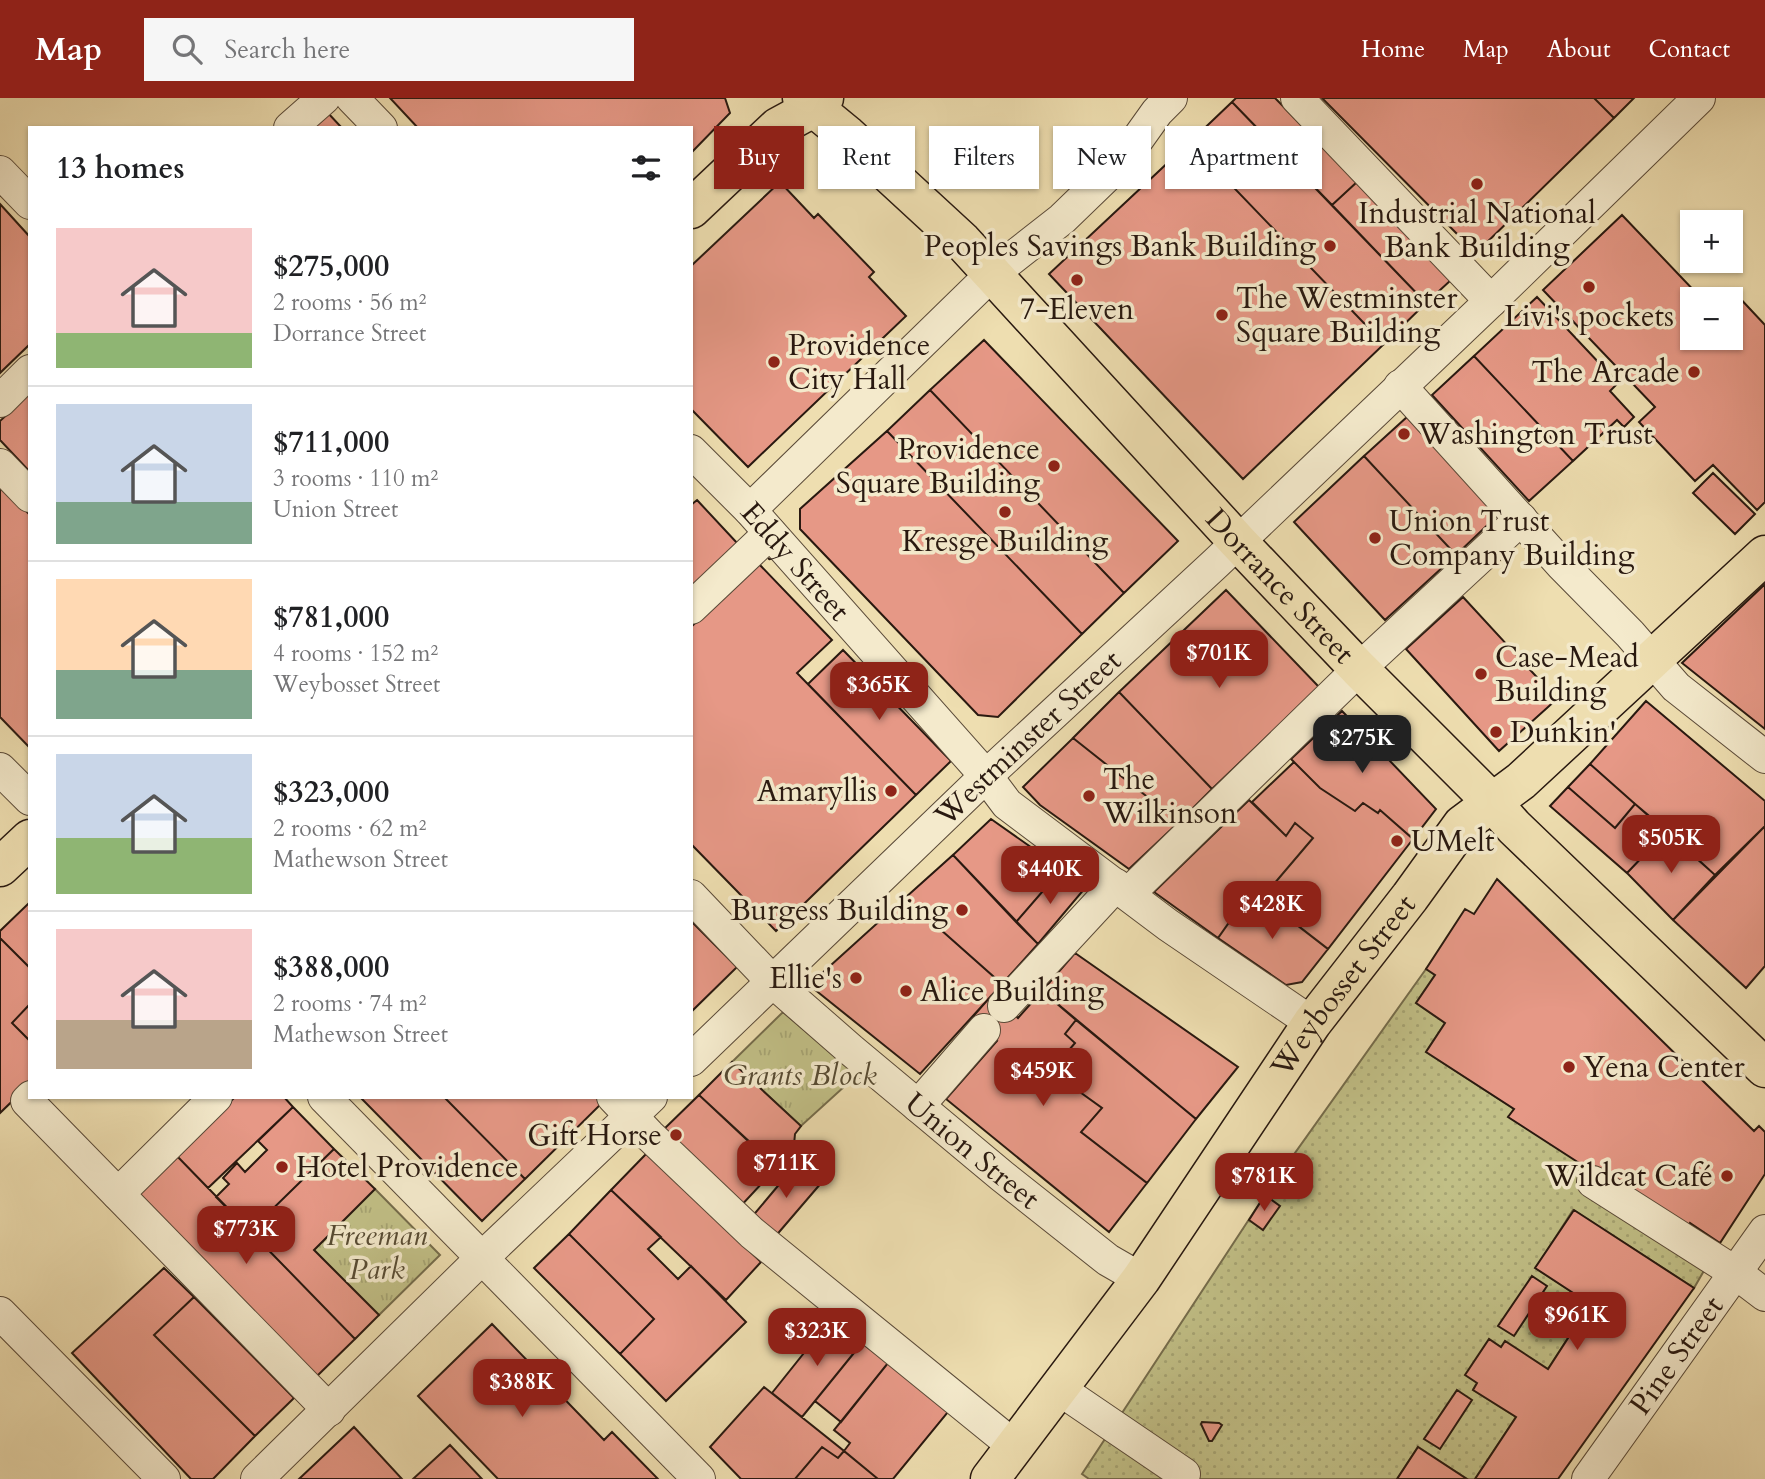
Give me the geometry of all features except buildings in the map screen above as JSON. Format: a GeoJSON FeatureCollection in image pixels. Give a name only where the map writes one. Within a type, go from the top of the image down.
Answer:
{"type":"FeatureCollection","features":[{"type":"Feature","properties":{"kind":"main road","name":"Dorrance Street"},"geometry":{"type":"LineString","coordinates":[[813,101],[962,242],[1238,542],[1514,827],[1765,1068]]}},
{"type":"Feature","properties":{"kind":"main road"},"geometry":{"type":"LineString","coordinates":[[693,207],[778,127],[813,101]]}},
{"type":"Feature","properties":{"kind":"main road","name":"Weybosset Street"},"geometry":{"type":"LineString","coordinates":[[990,1479],[1142,1279],[1312,1023],[1462,825],[1521,781],[1765,556]]}},
{"type":"Feature","properties":{"kind":"main road"},"geometry":{"type":"LineString","coordinates":[[0,867],[28,841]]}},
{"type":"Feature","properties":{"kind":"street"},"geometry":{"type":"LineString","coordinates":[[292,126],[324,98]]}},
{"type":"Feature","properties":{"kind":"street"},"geometry":{"type":"LineString","coordinates":[[352,98],[379,126]]}},
{"type":"Feature","properties":{"kind":"street"},"geometry":{"type":"LineString","coordinates":[[693,606],[760,522],[1089,168],[1145,98]]}},
{"type":"Feature","properties":{"kind":"street"},"geometry":{"type":"LineString","coordinates":[[992,274],[1062,219],[1122,161],[1157,112],[1171,98]]}},
{"type":"Feature","properties":{"kind":"street"},"geometry":{"type":"LineString","coordinates":[[1297,98],[1491,301]]}},
{"type":"Feature","properties":{"kind":"street","name":"Westminster Street"},"geometry":{"type":"LineString","coordinates":[[693,1058],[986,776],[1238,542],[1491,301],[1699,98]]}},
{"type":"Feature","properties":{"kind":"street"},"geometry":{"type":"LineString","coordinates":[[0,172],[28,200]]}},
{"type":"Feature","properties":{"kind":"street"},"geometry":{"type":"LineString","coordinates":[[0,401],[28,373]]}},
{"type":"Feature","properties":{"kind":"street"},"geometry":{"type":"LineString","coordinates":[[1400,386],[1676,687],[1765,757]]}},
{"type":"Feature","properties":{"kind":"street","name":"Eddy Street"},"geometry":{"type":"LineString","coordinates":[[693,453],[760,522],[986,776],[1007,804],[1168,925],[1312,1023]]}},
{"type":"Feature","properties":{"kind":"street"},"geometry":{"type":"LineString","coordinates":[[0,465],[28,494]]}},
{"type":"Feature","properties":{"kind":"street"},"geometry":{"type":"LineString","coordinates":[[1004,1006],[1122,889],[1521,519]]}},
{"type":"Feature","properties":{"kind":"street"},"geometry":{"type":"LineString","coordinates":[[0,769],[28,797]]}},
{"type":"Feature","properties":{"kind":"street","name":"Union Street"},"geometry":{"type":"LineString","coordinates":[[693,898],[772,981],[918,1106],[1108,1260],[1142,1279]]}},
{"type":"Feature","properties":{"kind":"street"},"geometry":{"type":"LineString","coordinates":[[918,1106],[984,1030]]}},
{"type":"Feature","properties":{"kind":"street"},"geometry":{"type":"LineString","coordinates":[[29,1099],[329,1410]]}},
{"type":"Feature","properties":{"kind":"street"},"geometry":{"type":"LineString","coordinates":[[118,1194],[214,1099]]}},
{"type":"Feature","properties":{"kind":"street"},"geometry":{"type":"LineString","coordinates":[[326,1099],[696,1478]]}},
{"type":"Feature","properties":{"kind":"street"},"geometry":{"type":"LineString","coordinates":[[257,1479],[483,1257],[632,1103],[752,1233],[1014,1446]]}},
{"type":"Feature","properties":{"kind":"street"},"geometry":{"type":"LineString","coordinates":[[1593,1182],[1736,1273],[1765,1295]]}},
{"type":"Feature","properties":{"kind":"street","name":"Pine Street"},"geometry":{"type":"LineString","coordinates":[[1588,1479],[1765,1231]]}},
{"type":"Feature","properties":{"kind":"street"},"geometry":{"type":"LineString","coordinates":[[0,1313],[164,1479]]}},
{"type":"Feature","properties":{"kind":"street"},"geometry":{"type":"LineString","coordinates":[[1059,1389],[1184,1474]]}},
{"type":"Feature","properties":{"kind":"green space"},"geometry":{"type":"Polygon","coordinates":[[[1426,969],[1435,975],[1416,1003],[1445,1023],[1426,1052],[1514,1109],[1509,1117],[1686,1231],[1690,1223],[1720,1243],[1694,1288],[1573,1210],[1536,1268],[1590,1304],[1548,1369],[1477,1383],[1473,1390],[1516,1417],[1475,1479],[1467,1479],[1418,1447],[1397,1479],[1089,1479],[1082,1474],[1265,1195],[1426,969]]]}},
{"type":"Feature","properties":{"kind":"green space","name":"Grants Block"},"geometry":{"type":"Polygon","coordinates":[[[783,1012],[857,1075],[801,1126],[732,1062],[783,1012]]]}},
{"type":"Feature","properties":{"kind":"green space","name":"Freeman Park"},"geometry":{"type":"Polygon","coordinates":[[[375,1189],[440,1255],[379,1315],[314,1250],[375,1189]]]}},
{"type":"Feature","properties":{"kind":"place","name":"Industrial National Bank Building"},"geometry":{"type":"Point","coordinates":[1477,184]}},
{"type":"Feature","properties":{"kind":"place","name":"Peoples Savings Bank Building"},"geometry":{"type":"Point","coordinates":[1330,246]}},
{"type":"Feature","properties":{"kind":"place","name":"7-Eleven"},"geometry":{"type":"Point","coordinates":[1077,280]}},
{"type":"Feature","properties":{"kind":"place","name":"Livi's pockets"},"geometry":{"type":"Point","coordinates":[1589,287]}},
{"type":"Feature","properties":{"kind":"place","name":"The Westminster Square Building"},"geometry":{"type":"Point","coordinates":[1222,315]}},
{"type":"Feature","properties":{"kind":"place","name":"Providence City Hall"},"geometry":{"type":"Point","coordinates":[774,362]}},
{"type":"Feature","properties":{"kind":"place","name":"The Arcade"},"geometry":{"type":"Point","coordinates":[1694,372]}},
{"type":"Feature","properties":{"kind":"place","name":"Washington Trust"},"geometry":{"type":"Point","coordinates":[1404,434]}},
{"type":"Feature","properties":{"kind":"place","name":"Providence Square Building"},"geometry":{"type":"Point","coordinates":[1054,466]}},
{"type":"Feature","properties":{"kind":"place","name":"Kresge Building"},"geometry":{"type":"Point","coordinates":[1005,512]}},
{"type":"Feature","properties":{"kind":"place","name":"Union Trust Company Building"},"geometry":{"type":"Point","coordinates":[1375,538]}},
{"type":"Feature","properties":{"kind":"place","name":"Case-Mead Building"},"geometry":{"type":"Point","coordinates":[1481,674]}},
{"type":"Feature","properties":{"kind":"place","name":"Dunkin'"},"geometry":{"type":"Point","coordinates":[1496,732]}},
{"type":"Feature","properties":{"kind":"place","name":"Amaryllis"},"geometry":{"type":"Point","coordinates":[891,791]}},
{"type":"Feature","properties":{"kind":"place","name":"The Wilkinson"},"geometry":{"type":"Point","coordinates":[1089,796]}},
{"type":"Feature","properties":{"kind":"place","name":"UMelt"},"geometry":{"type":"Point","coordinates":[1397,841]}},
{"type":"Feature","properties":{"kind":"place","name":"Burgess Building"},"geometry":{"type":"Point","coordinates":[962,910]}},
{"type":"Feature","properties":{"kind":"place","name":"Ellie's"},"geometry":{"type":"Point","coordinates":[856,978]}},
{"type":"Feature","properties":{"kind":"place","name":"Alice Building"},"geometry":{"type":"Point","coordinates":[906,991]}},
{"type":"Feature","properties":{"kind":"place","name":"Yena Center"},"geometry":{"type":"Point","coordinates":[1569,1067]}},
{"type":"Feature","properties":{"kind":"place","name":"Gift Horse"},"geometry":{"type":"Point","coordinates":[676,1135]}},
{"type":"Feature","properties":{"kind":"place","name":"Hotel Providence"},"geometry":{"type":"Point","coordinates":[282,1167]}},
{"type":"Feature","properties":{"kind":"place","name":"Wildcat Café"},"geometry":{"type":"Point","coordinates":[1727,1176]}}]}
